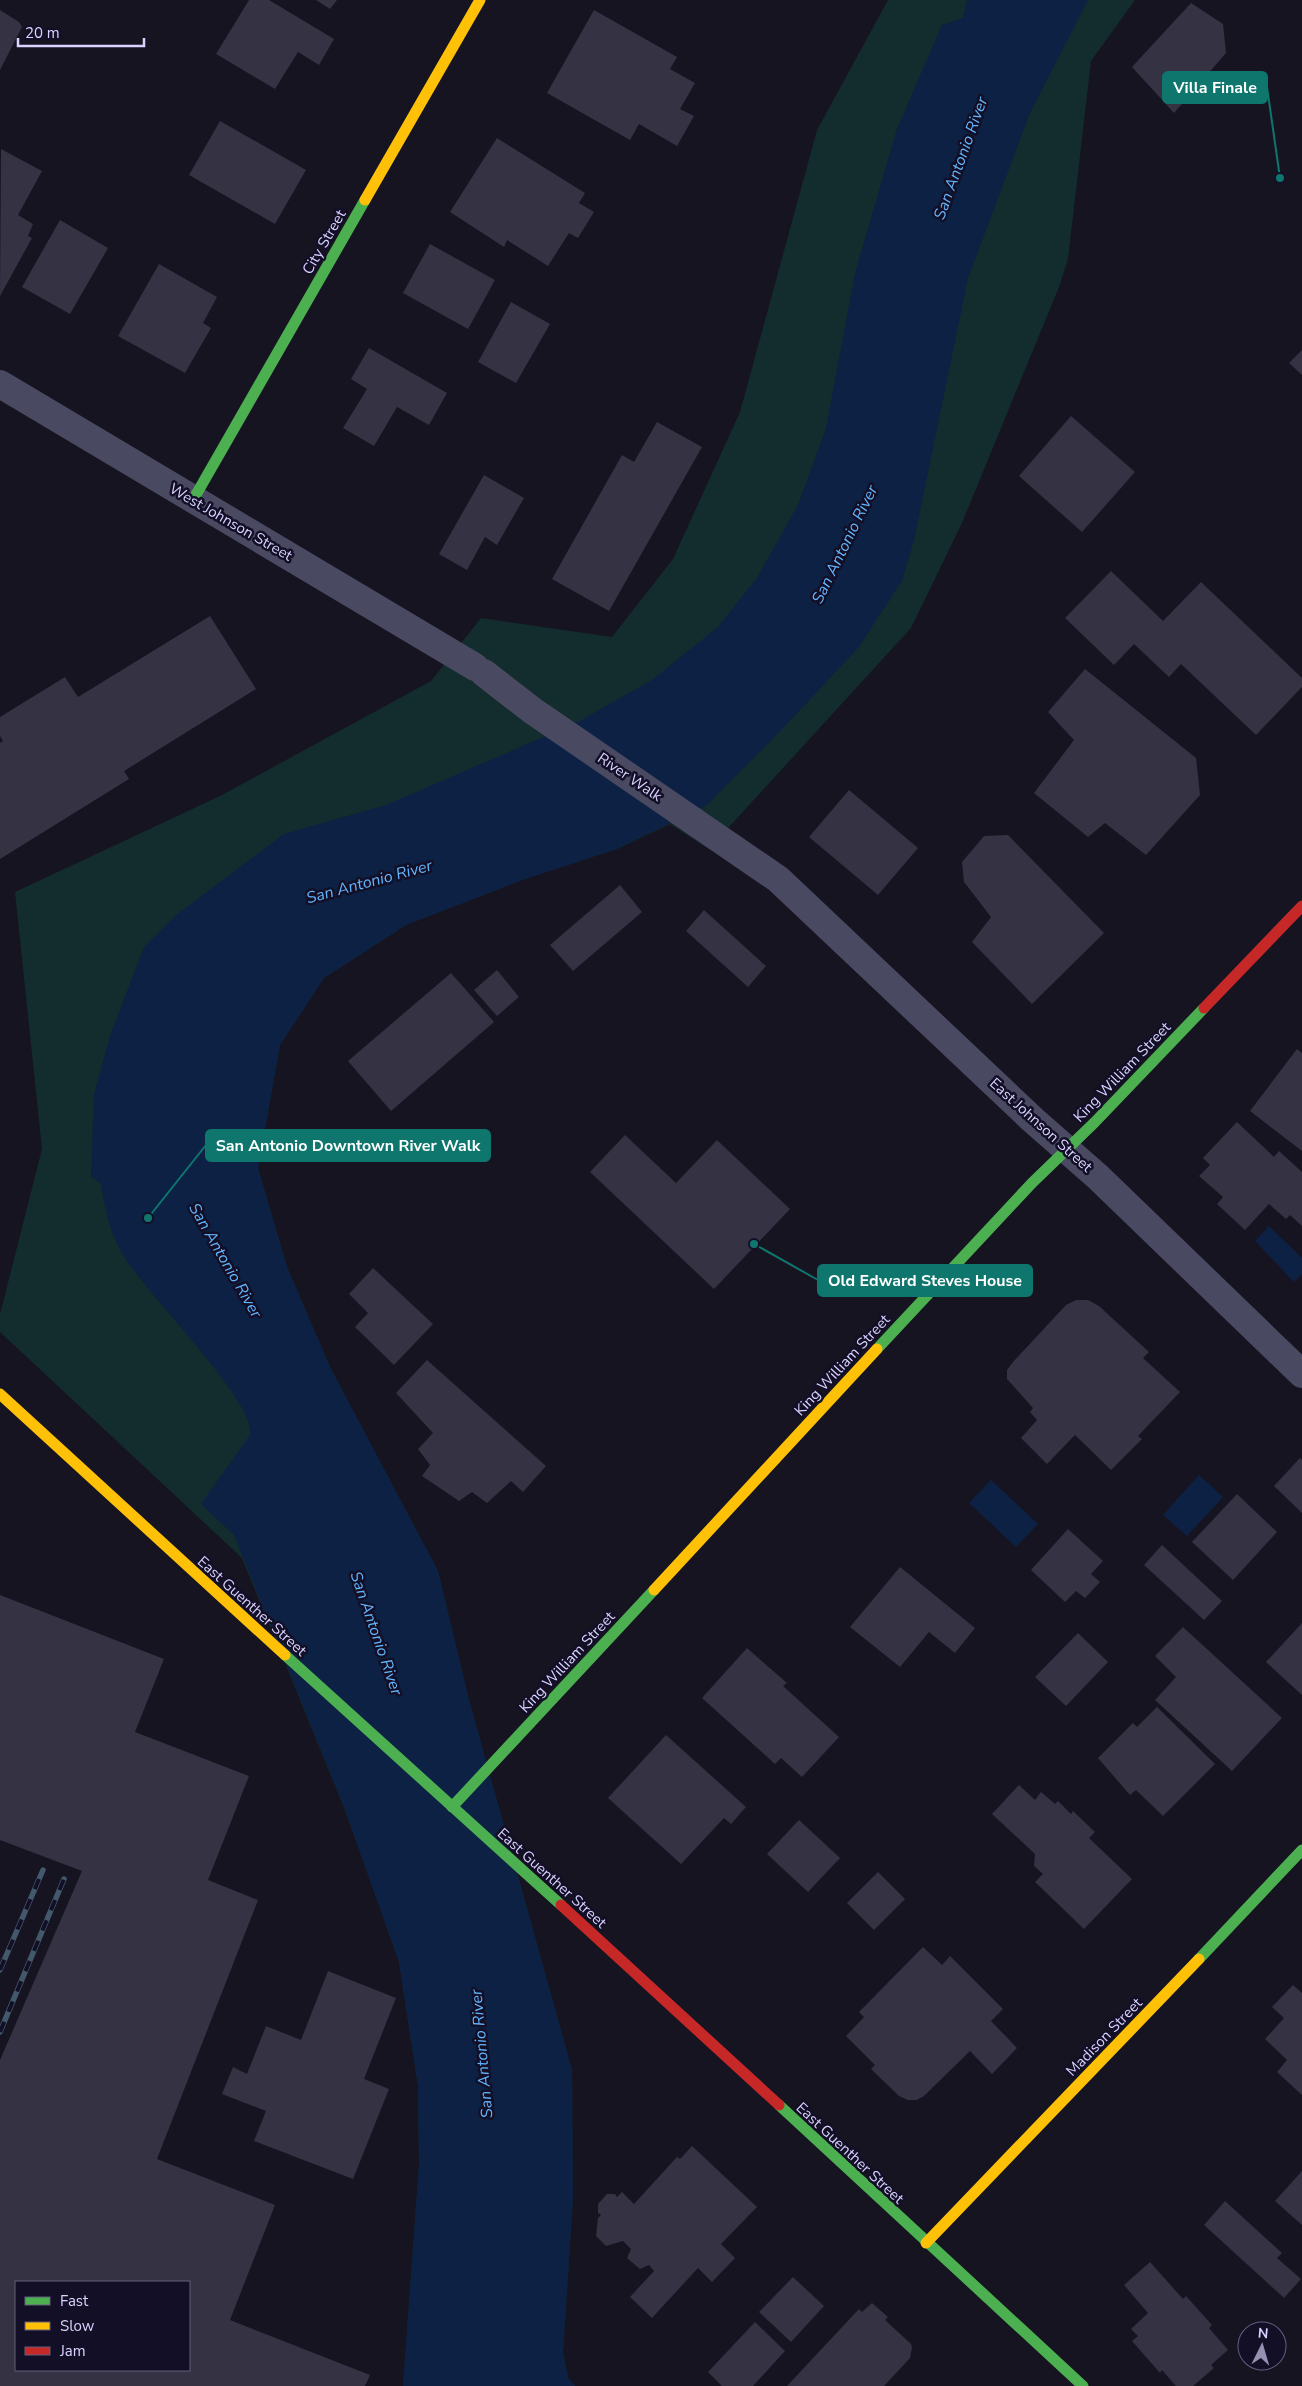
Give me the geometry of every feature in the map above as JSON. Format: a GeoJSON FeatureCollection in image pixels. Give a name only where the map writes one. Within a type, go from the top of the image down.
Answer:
{"type":"FeatureCollection","features":[{"type":"Feature","properties":{"kind":"street","name":"City Street"},"geometry":{"type":"LineString","coordinates":[[193,500],[480,0]]}},
{"type":"Feature","properties":{"kind":"street","name":"West Johnson Street"},"geometry":{"type":"LineString","coordinates":[[0,384],[474,666]]}},
{"type":"Feature","properties":{"kind":"street","name":"River Walk"},"geometry":{"type":"LineString","coordinates":[[474,666],[533,711],[778,879]]}},
{"type":"Feature","properties":{"kind":"street","name":"East Johnson Street"},"geometry":{"type":"LineString","coordinates":[[778,879],[1098,1177],[1302,1374]]}},
{"type":"Feature","properties":{"kind":"street","name":"King William Street"},"geometry":{"type":"LineString","coordinates":[[452,1807],[1032,1183],[1302,906]]}},
{"type":"Feature","properties":{"kind":"street","name":"East Guenther Street"},"geometry":{"type":"LineString","coordinates":[[0,1394],[1083,2386]]}},
{"type":"Feature","properties":{"kind":"street","name":"Madison Street"},"geometry":{"type":"LineString","coordinates":[[926,2243],[1302,1850]]}},
{"type":"Feature","properties":{"kind":"green space"},"geometry":{"type":"Polygon","coordinates":[[[888,0],[1135,0],[1091,61],[1068,259],[1059,287],[962,523],[911,628],[709,849],[670,824],[617,849],[522,880],[406,925],[324,978],[280,1045],[258,1168],[287,1267],[330,1367],[438,1571],[469,1700],[572,2070],[573,2197],[563,2352],[568,2378],[575,2386],[403,2386],[419,2165],[418,2086],[399,1962],[345,1810],[242,1558],[0,1332],[0,1314],[42,1149],[15,892],[220,796],[431,681],[481,618],[612,637],[673,559],[740,412],[817,130],[888,0]]]}},
{"type":"Feature","properties":{"kind":"water","name":"San Antonio River"},"geometry":{"type":"Polygon","coordinates":[[[967,0],[1088,0],[1030,113],[968,278],[914,540],[902,581],[858,648],[707,805],[617,849],[522,880],[406,925],[324,978],[280,1045],[258,1168],[287,1267],[330,1367],[438,1571],[469,1700],[572,2070],[573,2197],[563,2352],[568,2378],[575,2386],[403,2386],[419,2165],[418,2086],[399,1962],[345,1810],[234,1535],[201,1504],[250,1435],[248,1419],[218,1373],[133,1270],[118,1245],[108,1220],[101,1184],[91,1176],[94,1094],[111,1033],[144,947],[175,916],[284,834],[386,805],[578,722],[652,680],[718,627],[757,578],[798,505],[826,428],[855,273],[897,129],[942,25],[963,18],[967,0]]]}},
{"type":"Feature","properties":{"kind":"water"},"geometry":{"type":"Polygon","coordinates":[[[1269,1226],[1302,1258],[1302,1274],[1294,1282],[1255,1241],[1269,1226]]]}},
{"type":"Feature","properties":{"kind":"water"},"geometry":{"type":"Polygon","coordinates":[[[1199,1475],[1223,1497],[1187,1536],[1163,1515],[1199,1475]]]}},
{"type":"Feature","properties":{"kind":"water"},"geometry":{"type":"Polygon","coordinates":[[[991,1480],[1038,1524],[1016,1547],[969,1503],[991,1480]]]}},
{"type":"Feature","properties":{"kind":"building"},"geometry":{"type":"Polygon","coordinates":[[[249,0],[269,0],[334,39],[319,65],[298,52],[275,89],[216,54],[249,0]]]}},
{"type":"Feature","properties":{"kind":"building"},"geometry":{"type":"Polygon","coordinates":[[[316,0],[337,0],[330,9],[316,0]]]}},
{"type":"Feature","properties":{"kind":"building"},"geometry":{"type":"Polygon","coordinates":[[[1191,3],[1223,24],[1226,53],[1174,113],[1132,67],[1191,3]]]}},
{"type":"Feature","properties":{"kind":"building"},"geometry":{"type":"Polygon","coordinates":[[[0,10],[19,22],[22,27],[0,70],[0,10]]]}},
{"type":"Feature","properties":{"kind":"building"},"geometry":{"type":"Polygon","coordinates":[[[594,10],[677,57],[670,69],[695,83],[680,109],[694,116],[677,146],[639,124],[630,140],[547,93],[594,10]]]}},
{"type":"Feature","properties":{"kind":"building"},"geometry":{"type":"Polygon","coordinates":[[[220,121],[306,170],[275,224],[189,175],[220,121]]]}},
{"type":"Feature","properties":{"kind":"building"},"geometry":{"type":"Polygon","coordinates":[[[497,138],[585,193],[579,203],[594,212],[578,238],[569,233],[548,266],[507,240],[504,247],[450,212],[497,138]]]}},
{"type":"Feature","properties":{"kind":"building"},"geometry":{"type":"Polygon","coordinates":[[[1,149],[42,171],[18,215],[33,224],[28,236],[32,238],[0,296],[1,149]]]}},
{"type":"Feature","properties":{"kind":"building"},"geometry":{"type":"Polygon","coordinates":[[[60,220],[108,248],[70,314],[22,287],[60,220]]]}},
{"type":"Feature","properties":{"kind":"building"},"geometry":{"type":"Polygon","coordinates":[[[430,244],[495,280],[468,329],[403,293],[430,244]]]}},
{"type":"Feature","properties":{"kind":"building"},"geometry":{"type":"Polygon","coordinates":[[[159,264],[217,297],[203,323],[211,328],[185,373],[118,336],[159,264]]]}},
{"type":"Feature","properties":{"kind":"building"},"geometry":{"type":"Polygon","coordinates":[[[511,302],[550,324],[516,383],[478,362],[511,302]]]}},
{"type":"Feature","properties":{"kind":"building"},"geometry":{"type":"Polygon","coordinates":[[[369,348],[447,393],[429,425],[397,407],[374,446],[343,428],[367,389],[351,379],[369,348]]]}},
{"type":"Feature","properties":{"kind":"building"},"geometry":{"type":"Polygon","coordinates":[[[1302,350],[1302,375],[1289,363],[1302,350]]]}},
{"type":"Feature","properties":{"kind":"building"},"geometry":{"type":"Polygon","coordinates":[[[1071,416],[1135,472],[1082,532],[1019,476],[1071,416]]]}},
{"type":"Feature","properties":{"kind":"building"},"geometry":{"type":"Polygon","coordinates":[[[657,422],[702,447],[609,611],[552,579],[622,455],[634,462],[657,422]]]}},
{"type":"Feature","properties":{"kind":"building"},"geometry":{"type":"Polygon","coordinates":[[[484,475],[524,498],[497,545],[485,537],[467,570],[439,554],[484,475]]]}},
{"type":"Feature","properties":{"kind":"building"},"geometry":{"type":"Polygon","coordinates":[[[1111,571],[1163,621],[1201,582],[1302,678],[1302,687],[1256,735],[1181,664],[1169,677],[1134,644],[1114,665],[1065,618],[1111,571]]]}},
{"type":"Feature","properties":{"kind":"building"},"geometry":{"type":"Polygon","coordinates":[[[210,616],[256,689],[124,771],[129,779],[0,859],[0,743],[3,741],[0,736],[0,717],[65,677],[78,697],[210,616]]]}},
{"type":"Feature","properties":{"kind":"building"},"geometry":{"type":"Polygon","coordinates":[[[1085,669],[1196,758],[1200,795],[1146,855],[1105,823],[1088,837],[1034,793],[1074,740],[1048,712],[1085,669]]]}},
{"type":"Feature","properties":{"kind":"building"},"geometry":{"type":"Polygon","coordinates":[[[849,790],[918,848],[878,895],[809,837],[849,790]]]}},
{"type":"Feature","properties":{"kind":"building"},"geometry":{"type":"Polygon","coordinates":[[[1008,835],[1104,933],[1032,1004],[972,942],[991,917],[964,882],[962,862],[984,836],[1008,835]]]}},
{"type":"Feature","properties":{"kind":"building"},"geometry":{"type":"Polygon","coordinates":[[[620,885],[642,912],[573,971],[550,945],[620,885]]]}},
{"type":"Feature","properties":{"kind":"building"},"geometry":{"type":"Polygon","coordinates":[[[704,910],[766,966],[748,987],[686,931],[704,910]]]}},
{"type":"Feature","properties":{"kind":"building"},"geometry":{"type":"Polygon","coordinates":[[[497,970],[519,997],[497,1016],[474,990],[497,970]]]}},
{"type":"Feature","properties":{"kind":"building"},"geometry":{"type":"Polygon","coordinates":[[[451,973],[494,1022],[391,1111],[348,1061],[451,973]]]}},
{"type":"Feature","properties":{"kind":"building"},"geometry":{"type":"Polygon","coordinates":[[[1297,1049],[1302,1053],[1302,1151],[1250,1111],[1297,1049]]]}},
{"type":"Feature","properties":{"kind":"building"},"geometry":{"type":"Polygon","coordinates":[[[1237,1122],[1274,1157],[1279,1151],[1302,1172],[1302,1226],[1290,1215],[1286,1219],[1269,1204],[1245,1230],[1217,1204],[1223,1197],[1199,1176],[1210,1165],[1203,1158],[1237,1122]]]}},
{"type":"Feature","properties":{"kind":"building"},"geometry":{"type":"Polygon","coordinates":[[[625,1135],[676,1183],[717,1140],[790,1209],[714,1289],[590,1172],[625,1135]]]}},
{"type":"Feature","properties":{"kind":"building"},"geometry":{"type":"Polygon","coordinates":[[[373,1268],[433,1324],[394,1365],[355,1327],[368,1313],[349,1294],[373,1268]]]}},
{"type":"Feature","properties":{"kind":"building"},"geometry":{"type":"Polygon","coordinates":[[[1076,1300],[1088,1300],[1099,1306],[1149,1352],[1143,1358],[1180,1392],[1138,1436],[1142,1439],[1111,1470],[1075,1435],[1047,1464],[1021,1438],[1037,1420],[1030,1412],[1033,1408],[1007,1379],[1007,1370],[1013,1362],[1066,1305],[1076,1300]]]}},
{"type":"Feature","properties":{"kind":"building"},"geometry":{"type":"Polygon","coordinates":[[[427,1360],[546,1466],[523,1492],[511,1481],[487,1503],[472,1492],[459,1501],[422,1476],[430,1465],[418,1449],[433,1433],[396,1393],[427,1360]]]}},
{"type":"Feature","properties":{"kind":"building"},"geometry":{"type":"Polygon","coordinates":[[[1300,1458],[1302,1460],[1302,1513],[1274,1486],[1300,1458]]]}},
{"type":"Feature","properties":{"kind":"building"},"geometry":{"type":"Polygon","coordinates":[[[1237,1494],[1277,1532],[1233,1580],[1192,1542],[1237,1494]]]}},
{"type":"Feature","properties":{"kind":"building"},"geometry":{"type":"Polygon","coordinates":[[[1068,1529],[1103,1561],[1091,1574],[1100,1582],[1085,1598],[1076,1591],[1065,1602],[1031,1570],[1068,1529]]]}},
{"type":"Feature","properties":{"kind":"building"},"geometry":{"type":"Polygon","coordinates":[[[1162,1545],[1222,1601],[1204,1620],[1144,1565],[1162,1545]]]}},
{"type":"Feature","properties":{"kind":"building"},"geometry":{"type":"Polygon","coordinates":[[[900,1567],[975,1628],[955,1653],[929,1632],[900,1667],[850,1627],[900,1567]]]}},
{"type":"Feature","properties":{"kind":"building"},"geometry":{"type":"Polygon","coordinates":[[[0,1595],[164,1659],[135,1732],[249,1776],[208,1880],[258,1900],[157,2159],[275,2205],[230,2320],[370,2375],[365,2386],[0,2386],[0,2060],[82,1871],[0,1840],[0,1595]]]}},
{"type":"Feature","properties":{"kind":"building"},"geometry":{"type":"Polygon","coordinates":[[[1302,1623],[1302,1695],[1266,1662],[1302,1623]]]}},
{"type":"Feature","properties":{"kind":"building"},"geometry":{"type":"Polygon","coordinates":[[[1183,1627],[1282,1718],[1232,1771],[1155,1700],[1176,1677],[1155,1656],[1183,1627]]]}},
{"type":"Feature","properties":{"kind":"building"},"geometry":{"type":"Polygon","coordinates":[[[1078,1633],[1108,1662],[1066,1706],[1035,1677],[1078,1633]]]}},
{"type":"Feature","properties":{"kind":"building"},"geometry":{"type":"Polygon","coordinates":[[[747,1648],[787,1683],[783,1686],[839,1737],[802,1777],[781,1758],[775,1764],[702,1698],[747,1648]]]}},
{"type":"Feature","properties":{"kind":"building"},"geometry":{"type":"Polygon","coordinates":[[[1157,1707],[1215,1764],[1163,1816],[1136,1790],[1130,1795],[1098,1758],[1133,1723],[1137,1727],[1157,1707]]]}},
{"type":"Feature","properties":{"kind":"building"},"geometry":{"type":"Polygon","coordinates":[[[666,1735],[746,1807],[731,1824],[724,1818],[681,1864],[608,1798],[666,1735]]]}},
{"type":"Feature","properties":{"kind":"building"},"geometry":{"type":"Polygon","coordinates":[[[1019,1785],[1035,1800],[1041,1792],[1055,1804],[1058,1801],[1071,1814],[1073,1811],[1095,1832],[1089,1838],[1132,1879],[1084,1929],[1035,1882],[1043,1874],[1034,1866],[1035,1854],[992,1814],[1019,1785]]]}},
{"type":"Feature","properties":{"kind":"building"},"geometry":{"type":"Polygon","coordinates":[[[799,1820],[840,1858],[808,1892],[767,1854],[799,1820]]]}},
{"type":"Feature","properties":{"kind":"building"},"geometry":{"type":"Polygon","coordinates":[[[878,1872],[905,1899],[874,1930],[847,1903],[878,1872]]]}},
{"type":"Feature","properties":{"kind":"building"},"geometry":{"type":"Polygon","coordinates":[[[923,1947],[942,1965],[950,1956],[1003,2009],[991,2021],[1017,2048],[992,2074],[970,2051],[924,2096],[917,2100],[908,2100],[899,2096],[871,2069],[875,2065],[846,2036],[864,2017],[859,2012],[923,1947]]]}},
{"type":"Feature","properties":{"kind":"building"},"geometry":{"type":"Polygon","coordinates":[[[328,1971],[396,1998],[364,2079],[389,2089],[353,2179],[254,2141],[266,2111],[222,2094],[233,2067],[247,2074],[266,2026],[301,2040],[328,1971]]]}},
{"type":"Feature","properties":{"kind":"building"},"geometry":{"type":"Polygon","coordinates":[[[1293,1985],[1302,1993],[1302,2095],[1277,2072],[1287,2060],[1265,2039],[1284,2018],[1272,2007],[1293,1985]]]}},
{"type":"Feature","properties":{"kind":"building"},"geometry":{"type":"Polygon","coordinates":[[[692,2146],[757,2207],[721,2244],[735,2258],[712,2282],[698,2268],[652,2318],[630,2297],[654,2271],[649,2265],[640,2269],[627,2258],[631,2249],[623,2241],[606,2246],[596,2236],[598,2218],[601,2215],[598,2213],[598,2204],[607,2194],[615,2194],[617,2197],[622,2192],[634,2204],[677,2157],[680,2159],[692,2146]]]}},
{"type":"Feature","properties":{"kind":"building"},"geometry":{"type":"Polygon","coordinates":[[[1302,2171],[1302,2225],[1275,2201],[1302,2171]]]}},
{"type":"Feature","properties":{"kind":"building"},"geometry":{"type":"Polygon","coordinates":[[[1225,2201],[1282,2253],[1277,2258],[1301,2279],[1284,2298],[1204,2225],[1225,2201]]]}},
{"type":"Feature","properties":{"kind":"building"},"geometry":{"type":"Polygon","coordinates":[[[1150,2262],[1183,2299],[1186,2296],[1212,2325],[1209,2328],[1228,2350],[1211,2365],[1214,2368],[1193,2386],[1176,2386],[1162,2370],[1160,2373],[1132,2341],[1138,2336],[1131,2329],[1148,2313],[1124,2285],[1150,2262]]]}},
{"type":"Feature","properties":{"kind":"building"},"geometry":{"type":"Polygon","coordinates":[[[793,2277],[824,2306],[791,2342],[759,2312],[793,2277]]]}},
{"type":"Feature","properties":{"kind":"building"},"geometry":{"type":"Polygon","coordinates":[[[872,2303],[888,2317],[885,2320],[912,2347],[910,2358],[884,2386],[787,2386],[859,2309],[862,2312],[872,2303]]]}},
{"type":"Feature","properties":{"kind":"building"},"geometry":{"type":"Polygon","coordinates":[[[755,2322],[785,2351],[753,2386],[722,2386],[708,2372],[755,2322]]]}},
{"type":"Feature","properties":{"kind":"railway"},"geometry":{"type":"LineString","coordinates":[[0,1970],[43,1870]]}},
{"type":"Feature","properties":{"kind":"railway"},"geometry":{"type":"LineString","coordinates":[[0,2032],[64,1879]]}},
{"type":"Feature","properties":{"kind":"traffic: fast"},"geometry":{"type":"LineString","coordinates":[[193,500],[365,200]]}},
{"type":"Feature","properties":{"kind":"traffic: fast"},"geometry":{"type":"LineString","coordinates":[[877,1349],[1032,1183],[1095,1122],[1204,1008]]}},
{"type":"Feature","properties":{"kind":"traffic: fast"},"geometry":{"type":"LineString","coordinates":[[452,1807],[654,1590]]}},
{"type":"Feature","properties":{"kind":"traffic: fast"},"geometry":{"type":"LineString","coordinates":[[285,1655],[561,1905]]}},
{"type":"Feature","properties":{"kind":"traffic: fast"},"geometry":{"type":"LineString","coordinates":[[1199,1959],[1302,1850]]}},
{"type":"Feature","properties":{"kind":"traffic: fast"},"geometry":{"type":"LineString","coordinates":[[779,2105],[1083,2386]]}},
{"type":"Feature","properties":{"kind":"traffic: slow"},"geometry":{"type":"LineString","coordinates":[[365,200],[480,0]]}},
{"type":"Feature","properties":{"kind":"traffic: slow"},"geometry":{"type":"LineString","coordinates":[[654,1590],[877,1349]]}},
{"type":"Feature","properties":{"kind":"traffic: slow"},"geometry":{"type":"LineString","coordinates":[[0,1394],[285,1655]]}},
{"type":"Feature","properties":{"kind":"traffic: slow"},"geometry":{"type":"LineString","coordinates":[[926,2243],[1199,1959]]}},
{"type":"Feature","properties":{"kind":"traffic: jam"},"geometry":{"type":"LineString","coordinates":[[1204,1008],[1302,906]]}},
{"type":"Feature","properties":{"kind":"traffic: jam"},"geometry":{"type":"LineString","coordinates":[[561,1905],[779,2105]]}},
{"type":"Feature","properties":{"kind":"place","name":"Villa Finale"},"geometry":{"type":"Point","coordinates":[1280,178]}},
{"type":"Feature","properties":{"kind":"place","name":"San Antonio Downtown River Walk"},"geometry":{"type":"Point","coordinates":[148,1218]}},
{"type":"Feature","properties":{"kind":"place","name":"Old Edward Steves House"},"geometry":{"type":"Point","coordinates":[754,1244]}}]}
